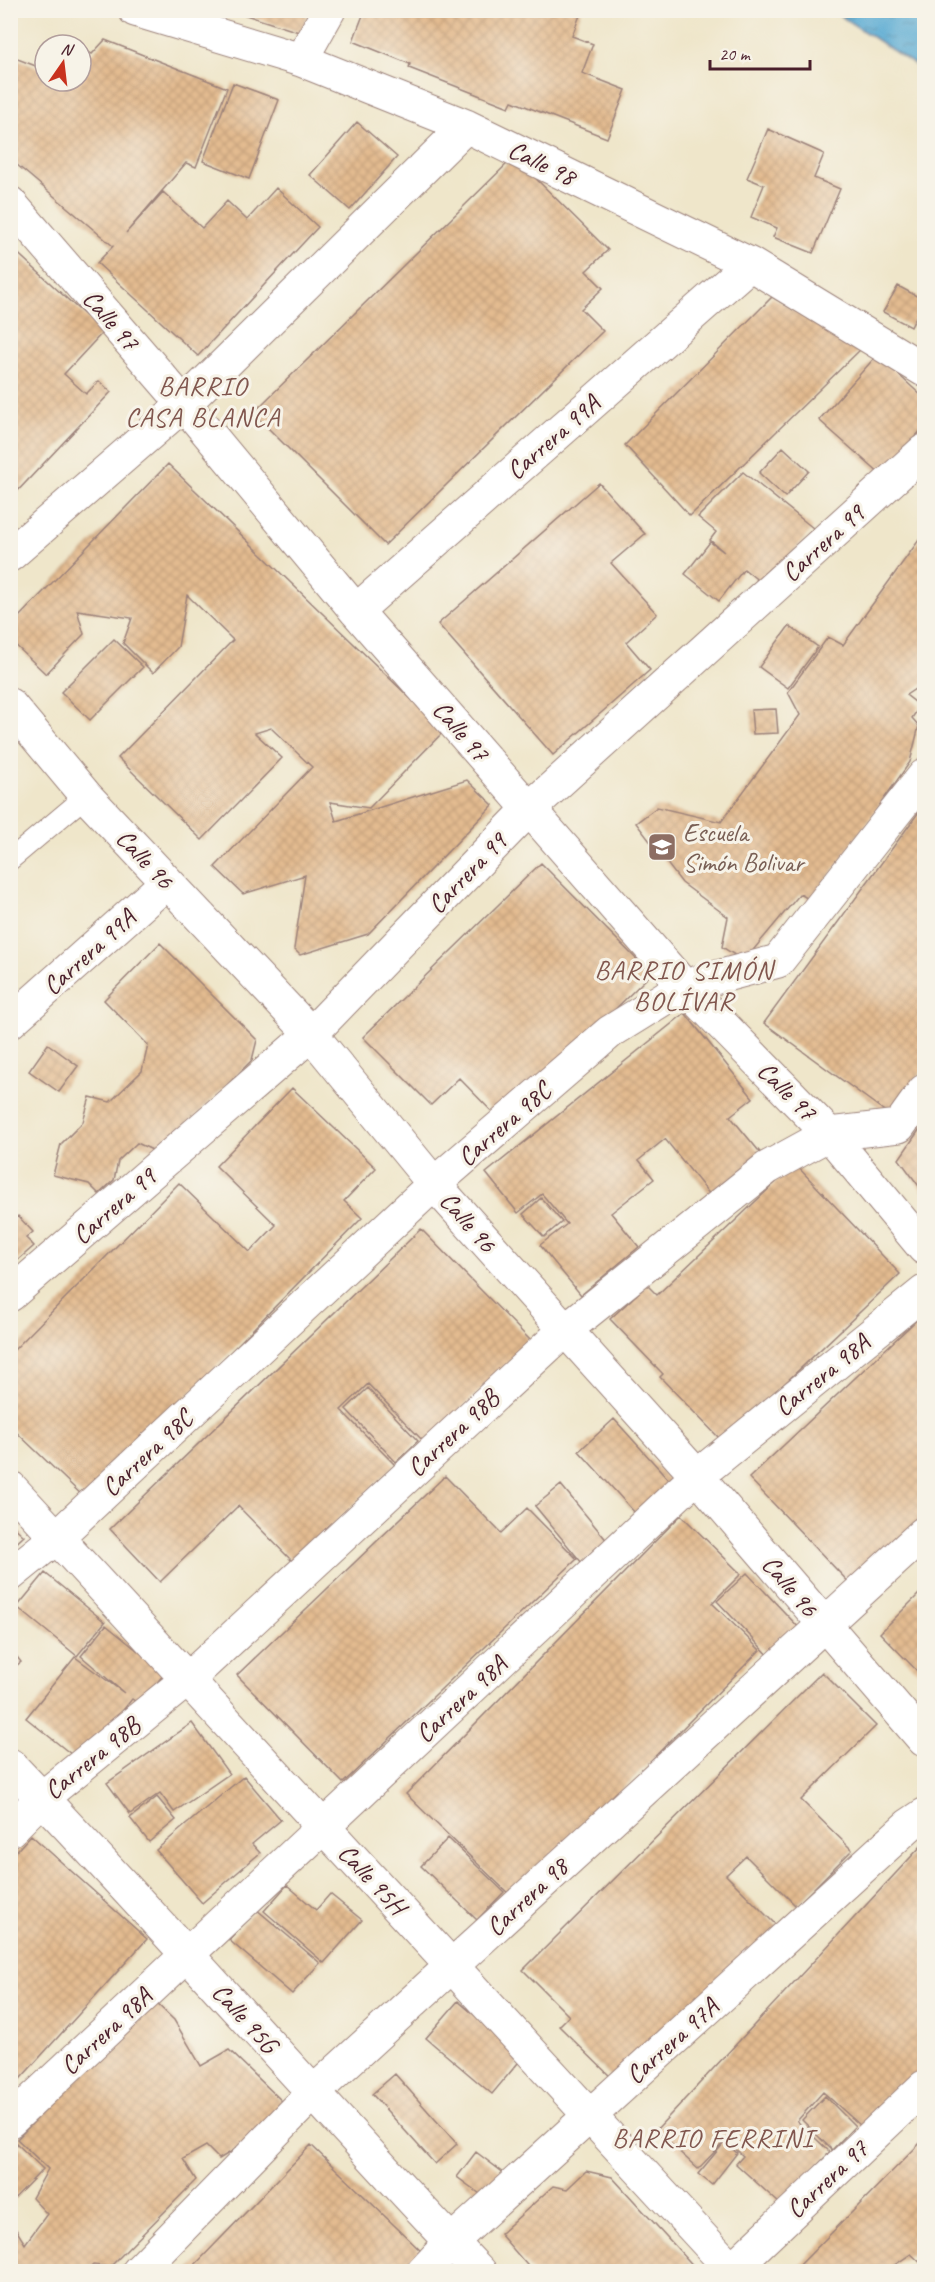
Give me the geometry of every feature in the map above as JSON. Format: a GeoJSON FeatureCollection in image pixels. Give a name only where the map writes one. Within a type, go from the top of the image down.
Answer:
{"type":"FeatureCollection","features":[{"type":"Feature","properties":{"kind":"street","name":"Calle 98"},"geometry":{"type":"LineString","coordinates":[[135,10],[179,16],[301,60],[466,126],[750,264],[924,370]]}},
{"type":"Feature","properties":{"kind":"street"},"geometry":{"type":"LineString","coordinates":[[301,60],[329,10]]}},
{"type":"Feature","properties":{"kind":"street"},"geometry":{"type":"LineString","coordinates":[[10,555],[184,404],[466,126]]}},
{"type":"Feature","properties":{"kind":"street","name":"Calle 97"},"geometry":{"type":"LineString","coordinates":[[10,203],[184,404],[356,610],[529,809],[684,986],[830,1134],[924,1248]]}},
{"type":"Feature","properties":{"kind":"street","name":"Carrera 99A"},"geometry":{"type":"LineString","coordinates":[[356,610],[750,264]]}},
{"type":"Feature","properties":{"kind":"street","name":"Carrera 99"},"geometry":{"type":"LineString","coordinates":[[10,1295],[311,1034],[529,809],[924,451]]}},
{"type":"Feature","properties":{"kind":"street","name":"Calle 96"},"geometry":{"type":"LineString","coordinates":[[10,705],[86,796],[311,1034],[434,1184],[697,1476],[924,1740]]}},
{"type":"Feature","properties":{"kind":"street","name":"Carrera 98C"},"geometry":{"type":"LineString","coordinates":[[10,1575],[57,1537],[434,1184],[610,1032],[684,986],[778,961],[924,776]]}},
{"type":"Feature","properties":{"kind":"street","name":"Carrera 99A"},"geometry":{"type":"LineString","coordinates":[[10,1022],[167,882]]}},
{"type":"Feature","properties":{"kind":"street","name":"Carrera 98B"},"geometry":{"type":"LineString","coordinates":[[10,1830],[42,1798],[188,1679],[564,1330],[767,1168],[830,1134],[898,1125],[924,1091]]}},
{"type":"Feature","properties":{"kind":"street","name":"Carrera 98A"},"geometry":{"type":"LineString","coordinates":[[10,2121],[697,1476],[924,1292]]}},
{"type":"Feature","properties":{"kind":"street","name":"Calle 95H"},"geometry":{"type":"LineString","coordinates":[[10,1486],[731,2271]]}},
{"type":"Feature","properties":{"kind":"street","name":"Carrera 98"},"geometry":{"type":"LineString","coordinates":[[138,2271],[313,2093],[924,1533]]}},
{"type":"Feature","properties":{"kind":"street","name":"Calle 95G"},"geometry":{"type":"LineString","coordinates":[[10,1765],[480,2271]]}},
{"type":"Feature","properties":{"kind":"street","name":"Carrera 97A"},"geometry":{"type":"LineString","coordinates":[[423,2271],[451,2241],[909,1825],[924,1815]]}},
{"type":"Feature","properties":{"kind":"street","name":"Carrera 97"},"geometry":{"type":"LineString","coordinates":[[731,2271],[924,2087]]}},
{"type":"Feature","properties":{"kind":"lane"},"geometry":{"type":"LineString","coordinates":[[10,860],[86,796]]}},
{"type":"Feature","properties":{"kind":"water"},"geometry":{"type":"Polygon","coordinates":[[[833,11],[924,11],[924,71],[833,11]]]}},
{"type":"Feature","properties":{"kind":"building"},"geometry":{"type":"Polygon","coordinates":[[[230,10],[309,10],[302,33],[230,10]]]}},
{"type":"Feature","properties":{"kind":"building"},"geometry":{"type":"Polygon","coordinates":[[[365,10],[582,10],[572,36],[593,44],[582,73],[626,90],[607,138],[512,101],[509,107],[409,68],[410,64],[353,41],[365,10]]]}},
{"type":"Feature","properties":{"kind":"building"},"geometry":{"type":"Polygon","coordinates":[[[105,40],[227,88],[196,167],[186,163],[126,233],[163,192],[202,228],[227,201],[247,220],[276,188],[318,227],[198,356],[97,263],[113,246],[10,159],[10,56],[33,65],[33,93],[93,93],[93,53],[105,40]]]}},
{"type":"Feature","properties":{"kind":"building"},"geometry":{"type":"Polygon","coordinates":[[[233,83],[279,100],[249,179],[203,161],[233,83]]]}},
{"type":"Feature","properties":{"kind":"building"},"geometry":{"type":"Polygon","coordinates":[[[357,122],[397,157],[350,210],[310,175],[357,122]]]}},
{"type":"Feature","properties":{"kind":"building"},"geometry":{"type":"Polygon","coordinates":[[[768,129],[824,154],[814,178],[840,189],[813,253],[773,237],[777,228],[751,217],[764,185],[747,178],[768,129]]]}},
{"type":"Feature","properties":{"kind":"building"},"geometry":{"type":"Polygon","coordinates":[[[514,157],[608,250],[586,271],[603,288],[581,309],[603,331],[385,545],[253,413],[514,157]]]}},
{"type":"Feature","properties":{"kind":"building"},"geometry":{"type":"Polygon","coordinates":[[[10,246],[103,332],[64,374],[86,394],[99,381],[111,392],[10,499],[10,246]]]}},
{"type":"Feature","properties":{"kind":"building"},"geometry":{"type":"Polygon","coordinates":[[[898,286],[924,300],[911,327],[883,312],[898,286]]]}},
{"type":"Feature","properties":{"kind":"building"},"geometry":{"type":"Polygon","coordinates":[[[772,297],[861,349],[690,516],[625,445],[772,297]]]}},
{"type":"Feature","properties":{"kind":"building"},"geometry":{"type":"Polygon","coordinates":[[[877,355],[924,398],[924,427],[881,475],[819,420],[877,355]]]}},
{"type":"Feature","properties":{"kind":"building"},"geometry":{"type":"Polygon","coordinates":[[[783,447],[809,471],[785,497],[759,473],[783,447]]]}},
{"type":"Feature","properties":{"kind":"building"},"geometry":{"type":"Polygon","coordinates":[[[168,464],[444,731],[369,808],[330,802],[336,821],[467,780],[493,805],[368,934],[300,955],[294,949],[305,875],[243,894],[215,867],[312,767],[271,728],[255,733],[282,758],[202,840],[118,758],[233,640],[187,595],[178,647],[153,673],[123,643],[132,618],[77,610],[84,634],[46,674],[10,640],[10,626],[168,464]]]}},
{"type":"Feature","properties":{"kind":"building"},"geometry":{"type":"Polygon","coordinates":[[[743,472],[813,528],[765,586],[744,569],[719,601],[685,574],[710,542],[724,552],[710,540],[716,532],[698,517],[743,472]]]}},
{"type":"Feature","properties":{"kind":"building"},"geometry":{"type":"Polygon","coordinates":[[[599,483],[645,534],[611,563],[657,614],[626,642],[650,670],[553,755],[438,624],[599,483]]]}},
{"type":"Feature","properties":{"kind":"building"},"geometry":{"type":"Polygon","coordinates":[[[924,533],[924,683],[906,695],[920,706],[912,718],[919,726],[910,762],[812,901],[800,894],[744,961],[722,947],[728,917],[682,883],[636,823],[657,807],[721,822],[800,715],[788,692],[828,637],[843,645],[924,533]]]}},
{"type":"Feature","properties":{"kind":"building"},"geometry":{"type":"Polygon","coordinates":[[[789,626],[818,647],[788,688],[759,667],[789,626]]]}},
{"type":"Feature","properties":{"kind":"building"},"geometry":{"type":"Polygon","coordinates":[[[114,639],[143,667],[90,720],[61,692],[114,639]]]}},
{"type":"Feature","properties":{"kind":"building"},"geometry":{"type":"Polygon","coordinates":[[[776,709],[778,733],[753,734],[751,710],[776,709]]]}},
{"type":"Feature","properties":{"kind":"building"},"geometry":{"type":"Polygon","coordinates":[[[924,805],[924,1068],[890,1115],[764,1023],[924,805]]]}},
{"type":"Feature","properties":{"kind":"building"},"geometry":{"type":"Polygon","coordinates":[[[541,863],[651,974],[501,1121],[459,1078],[431,1105],[363,1037],[541,863]]]}},
{"type":"Feature","properties":{"kind":"building"},"geometry":{"type":"Polygon","coordinates":[[[160,943],[257,1040],[252,1060],[159,1153],[137,1143],[118,1161],[114,1180],[99,1194],[89,1184],[53,1175],[61,1144],[83,1122],[90,1097],[110,1102],[142,1071],[148,1045],[104,1000],[160,943]]]}},
{"type":"Feature","properties":{"kind":"building"},"geometry":{"type":"Polygon","coordinates":[[[685,1013],[753,1098],[730,1116],[763,1156],[711,1196],[665,1139],[639,1160],[654,1179],[611,1213],[639,1247],[581,1295],[540,1245],[567,1224],[542,1194],[518,1213],[486,1173],[685,1013]]]}},
{"type":"Feature","properties":{"kind":"building"},"geometry":{"type":"Polygon","coordinates":[[[48,1044],[78,1066],[59,1092],[29,1071],[48,1044]]]}},
{"type":"Feature","properties":{"kind":"building"},"geometry":{"type":"Polygon","coordinates":[[[292,1088],[376,1168],[344,1201],[362,1218],[86,1499],[10,1426],[10,1354],[179,1183],[250,1252],[276,1225],[216,1166],[292,1088]]]}},
{"type":"Feature","properties":{"kind":"building"},"geometry":{"type":"Polygon","coordinates":[[[924,1123],[924,1193],[899,1159],[924,1123]]]}},
{"type":"Feature","properties":{"kind":"building"},"geometry":{"type":"Polygon","coordinates":[[[795,1164],[900,1274],[723,1442],[660,1377],[663,1374],[610,1319],[647,1285],[657,1295],[795,1164]]]}},
{"type":"Feature","properties":{"kind":"building"},"geometry":{"type":"Polygon","coordinates":[[[541,1198],[562,1222],[544,1237],[523,1214],[541,1198]]]}},
{"type":"Feature","properties":{"kind":"building"},"geometry":{"type":"Polygon","coordinates":[[[18,1216],[33,1232],[26,1238],[34,1246],[10,1267],[10,1223],[18,1216]]]}},
{"type":"Feature","properties":{"kind":"building"},"geometry":{"type":"Polygon","coordinates":[[[421,1229],[531,1341],[425,1443],[368,1384],[341,1410],[395,1465],[293,1562],[238,1506],[160,1582],[110,1529],[421,1229]]]}},
{"type":"Feature","properties":{"kind":"building"},"geometry":{"type":"Polygon","coordinates":[[[924,1313],[924,1531],[859,1593],[749,1478],[924,1313]]]}},
{"type":"Feature","properties":{"kind":"building"},"geometry":{"type":"Polygon","coordinates":[[[368,1388],[418,1441],[396,1462],[346,1409],[368,1388]]]}},
{"type":"Feature","properties":{"kind":"building"},"geometry":{"type":"Polygon","coordinates":[[[614,1419],[671,1482],[636,1514],[579,1451],[614,1419]]]}},
{"type":"Feature","properties":{"kind":"building"},"geometry":{"type":"Polygon","coordinates":[[[445,1476],[501,1533],[527,1508],[577,1559],[343,1783],[237,1675],[445,1476]]]}},
{"type":"Feature","properties":{"kind":"building"},"geometry":{"type":"Polygon","coordinates":[[[561,1485],[608,1542],[582,1563],[535,1506],[561,1485]]]}},
{"type":"Feature","properties":{"kind":"building"},"geometry":{"type":"Polygon","coordinates":[[[681,1515],[741,1574],[712,1603],[760,1650],[514,1899],[406,1794],[681,1515]]]}},
{"type":"Feature","properties":{"kind":"building"},"geometry":{"type":"Polygon","coordinates":[[[10,1523],[24,1536],[10,1549],[10,1523]]]}},
{"type":"Feature","properties":{"kind":"building"},"geometry":{"type":"Polygon","coordinates":[[[45,1573],[105,1622],[77,1656],[17,1607],[45,1573]]]}},
{"type":"Feature","properties":{"kind":"building"},"geometry":{"type":"Polygon","coordinates":[[[747,1573],[804,1633],[774,1661],[717,1601],[747,1573]]]}},
{"type":"Feature","properties":{"kind":"building"},"geometry":{"type":"Polygon","coordinates":[[[924,1589],[924,1678],[880,1633],[924,1589]]]}},
{"type":"Feature","properties":{"kind":"building"},"geometry":{"type":"Polygon","coordinates":[[[106,1625],[165,1673],[139,1704],[132,1699],[81,1762],[26,1718],[75,1657],[124,1693],[81,1656],[106,1625]]]}},
{"type":"Feature","properties":{"kind":"building"},"geometry":{"type":"Polygon","coordinates":[[[10,1648],[21,1662],[10,1670],[10,1648]]]}},
{"type":"Feature","properties":{"kind":"building"},"geometry":{"type":"Polygon","coordinates":[[[822,1672],[876,1726],[801,1800],[852,1850],[796,1906],[746,1856],[726,1875],[779,1928],[620,2086],[559,2026],[569,2016],[523,1970],[822,1672]]]}},
{"type":"Feature","properties":{"kind":"building"},"geometry":{"type":"Polygon","coordinates":[[[192,1723],[229,1774],[174,1812],[160,1793],[130,1814],[107,1783],[192,1723]]]}},
{"type":"Feature","properties":{"kind":"building"},"geometry":{"type":"Polygon","coordinates":[[[244,1776],[281,1820],[252,1844],[260,1853],[202,1903],[156,1850],[244,1776]]]}},
{"type":"Feature","properties":{"kind":"building"},"geometry":{"type":"Polygon","coordinates":[[[157,1797],[176,1820],[149,1842],[130,1818],[157,1797]]]}},
{"type":"Feature","properties":{"kind":"building"},"geometry":{"type":"Polygon","coordinates":[[[31,1835],[147,1939],[10,2090],[10,1858],[31,1835]]]}},
{"type":"Feature","properties":{"kind":"building"},"geometry":{"type":"Polygon","coordinates":[[[448,1838],[504,1892],[477,1920],[421,1866],[448,1838]]]}},
{"type":"Feature","properties":{"kind":"building"},"geometry":{"type":"Polygon","coordinates":[[[924,1843],[924,2074],[869,2133],[823,2092],[797,2121],[830,2152],[780,2204],[736,2164],[743,2156],[726,2140],[698,2169],[656,2130],[924,1843]]]}},
{"type":"Feature","properties":{"kind":"building"},"geometry":{"type":"Polygon","coordinates":[[[287,1885],[316,1910],[330,1894],[362,1920],[324,1963],[264,1911],[287,1885]]]}},
{"type":"Feature","properties":{"kind":"building"},"geometry":{"type":"Polygon","coordinates":[[[256,1909],[320,1963],[292,1994],[229,1940],[256,1909]]]}},
{"type":"Feature","properties":{"kind":"building"},"geometry":{"type":"Polygon","coordinates":[[[154,2001],[174,2020],[201,2066],[229,2050],[285,2104],[246,2143],[219,2159],[206,2146],[183,2159],[196,2180],[110,2267],[93,2265],[86,2272],[10,2272],[10,2230],[15,2228],[25,2244],[47,2214],[32,2198],[48,2169],[17,2139],[154,2001]]]}},
{"type":"Feature","properties":{"kind":"building"},"geometry":{"type":"Polygon","coordinates":[[[458,2001],[523,2057],[492,2094],[426,2038],[458,2001]]]}},
{"type":"Feature","properties":{"kind":"building"},"geometry":{"type":"Polygon","coordinates":[[[395,2074],[457,2144],[435,2164],[372,2094],[395,2074]]]}},
{"type":"Feature","properties":{"kind":"building"},"geometry":{"type":"Polygon","coordinates":[[[825,2096],[855,2126],[832,2150],[802,2120],[825,2096]]]}},
{"type":"Feature","properties":{"kind":"building"},"geometry":{"type":"Polygon","coordinates":[[[924,2139],[924,2266],[911,2254],[884,2272],[793,2272],[924,2139]]]}},
{"type":"Feature","properties":{"kind":"building"},"geometry":{"type":"Polygon","coordinates":[[[14,2141],[43,2169],[10,2203],[10,2144],[14,2141]]]}},
{"type":"Feature","properties":{"kind":"building"},"geometry":{"type":"Polygon","coordinates":[[[724,2143],[737,2153],[712,2185],[698,2174],[724,2143]]]}},
{"type":"Feature","properties":{"kind":"building"},"geometry":{"type":"Polygon","coordinates":[[[311,2145],[423,2253],[405,2272],[188,2272],[311,2145]]]}},
{"type":"Feature","properties":{"kind":"building"},"geometry":{"type":"Polygon","coordinates":[[[476,2152],[509,2177],[491,2202],[457,2177],[476,2152]]]}},
{"type":"Feature","properties":{"kind":"building"},"geometry":{"type":"Polygon","coordinates":[[[586,2171],[612,2177],[699,2272],[533,2272],[500,2234],[553,2186],[567,2189],[586,2171]]]}},
{"type":"Feature","properties":{"kind":"place","name":"Escuela Simón Bolivar"},"geometry":{"type":"Point","coordinates":[662,847]}},
{"type":"Feature","properties":{"kind":"district","name":"BARRIO CASA BLANCA"},"geometry":{"type":"Point","coordinates":[203,402]}},
{"type":"Feature","properties":{"kind":"district","name":"BARRIO SIMÓN BOLÍVAR"},"geometry":{"type":"Point","coordinates":[684,986]}},
{"type":"Feature","properties":{"kind":"district","name":"BARRIO FERRINI"},"geometry":{"type":"Point","coordinates":[713,2138]}}]}
